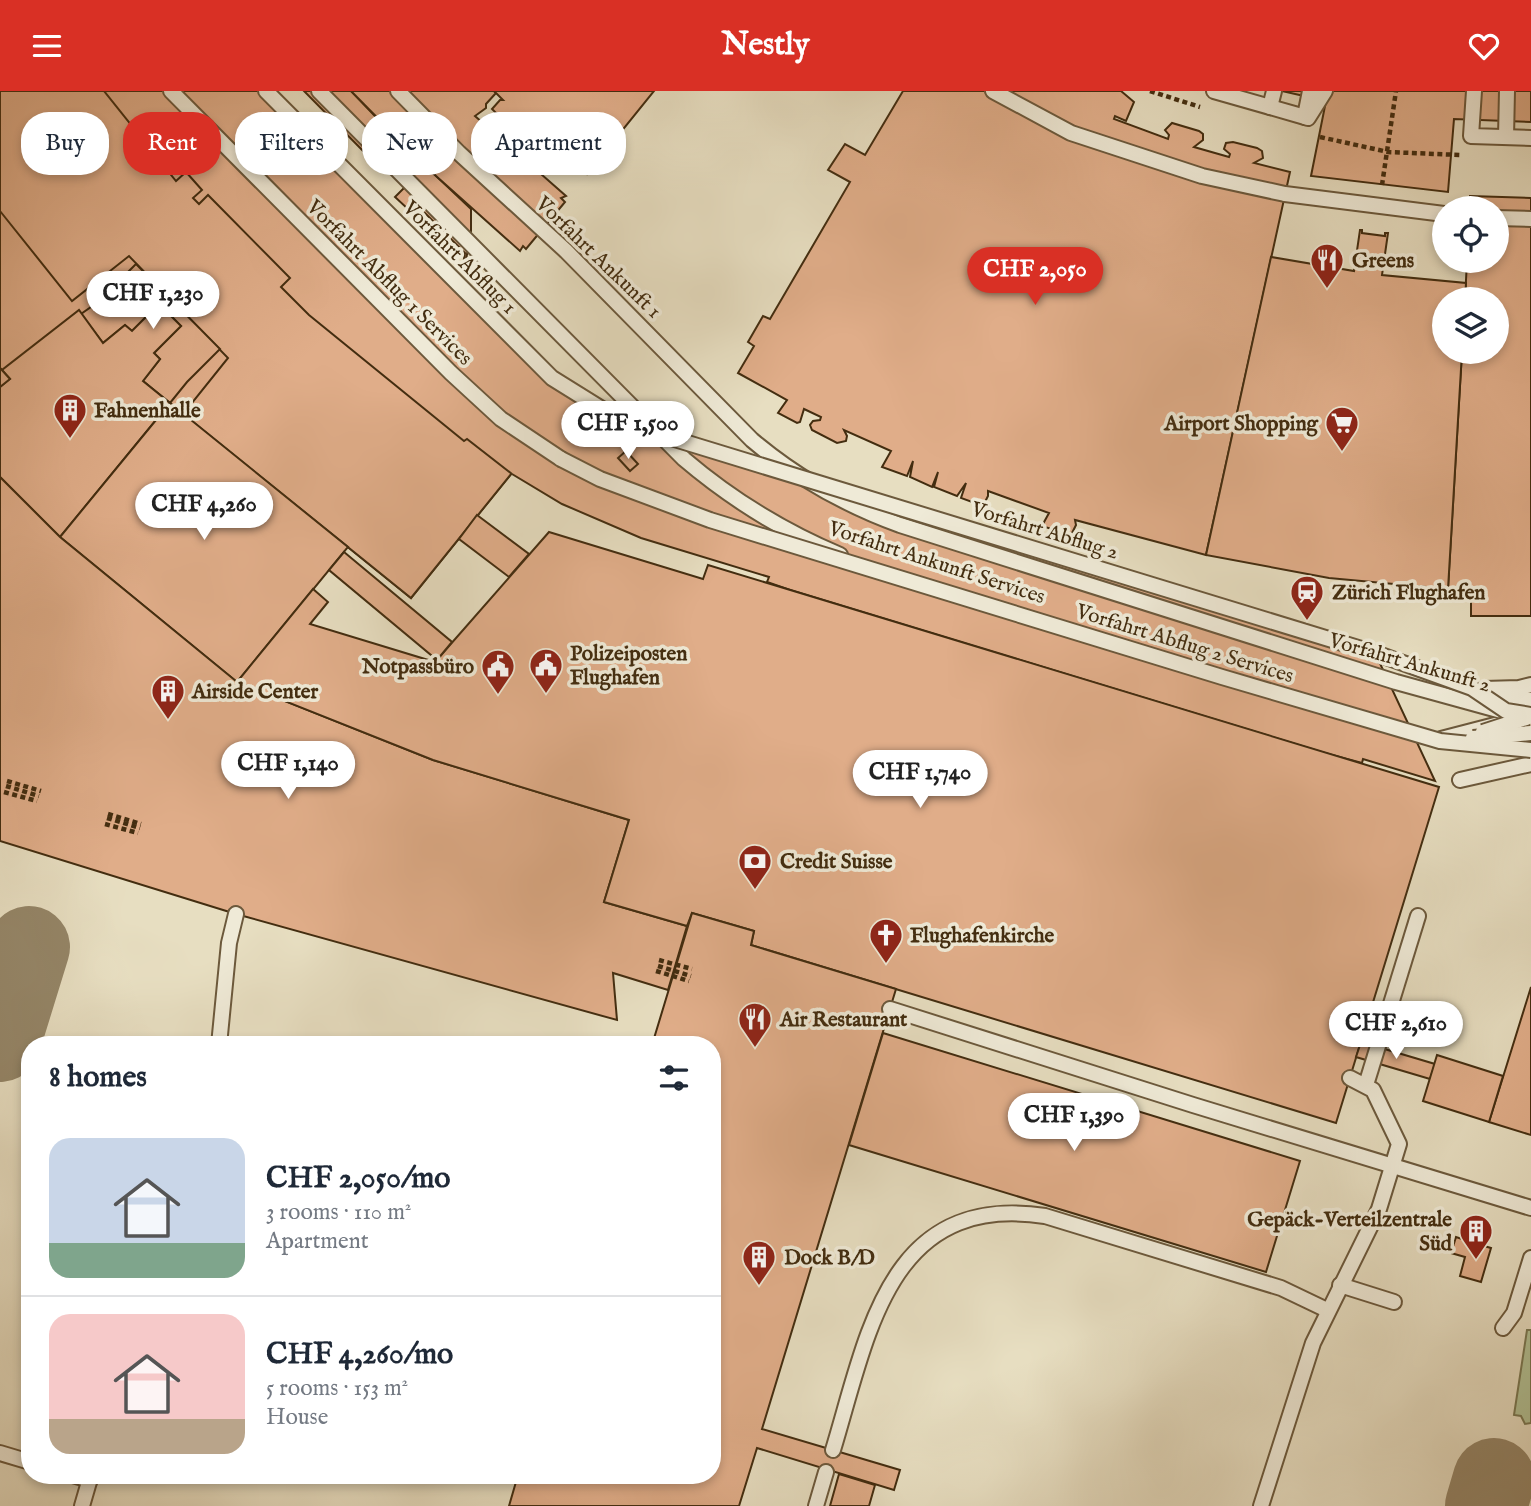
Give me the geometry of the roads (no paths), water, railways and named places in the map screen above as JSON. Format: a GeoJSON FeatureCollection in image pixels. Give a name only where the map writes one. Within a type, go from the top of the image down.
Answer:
{"type":"FeatureCollection","features":[{"type":"Feature","properties":{"kind":"lane","name":"Vorfahrt Abflug 1 Services"},"geometry":{"type":"LineString","coordinates":[[171,91],[451,373],[502,419],[561,459]]}},
{"type":"Feature","properties":{"kind":"lane","name":"Vorfahrt Abflug 1"},"geometry":{"type":"LineString","coordinates":[[266,91],[552,378],[605,411]]}},
{"type":"Feature","properties":{"kind":"lane","name":"Vorfahrt Ankunft Services"},"geometry":{"type":"LineString","coordinates":[[319,91],[667,444],[720,488],[802,538],[889,572],[1422,739],[1449,738],[1531,716]]}},
{"type":"Feature","properties":{"kind":"lane","name":"Vorfahrt Ankunft 1"},"geometry":{"type":"LineString","coordinates":[[398,91],[459,153],[566,251],[738,426]]}},
{"type":"Feature","properties":{"kind":"lane"},"geometry":{"type":"LineString","coordinates":[[993,91],[1071,133],[1202,176],[1285,194],[1432,212]]}},
{"type":"Feature","properties":{"kind":"lane"},"geometry":{"type":"LineString","coordinates":[[1214,91],[1238,95],[1308,118],[1325,91]]}},
{"type":"Feature","properties":{"kind":"lane"},"geometry":{"type":"LineString","coordinates":[[1270,107],[1274,91]]}},
{"type":"Feature","properties":{"kind":"lane"},"geometry":{"type":"LineString","coordinates":[[1305,117],[1310,91]]}},
{"type":"Feature","properties":{"kind":"lane"},"geometry":{"type":"LineString","coordinates":[[1474,91],[1471,136],[1531,138]]}},
{"type":"Feature","properties":{"kind":"lane"},"geometry":{"type":"LineString","coordinates":[[1506,137],[1507,91]]}},
{"type":"Feature","properties":{"kind":"lane"},"geometry":{"type":"LineString","coordinates":[[1509,218],[1531,219]]}},
{"type":"Feature","properties":{"kind":"lane","name":"Vorfahrt Abflug 2"},"geometry":{"type":"LineString","coordinates":[[605,411],[668,437],[1378,654],[1472,688]]}},
{"type":"Feature","properties":{"kind":"lane","name":"Vorfahrt Ankunft 2"},"geometry":{"type":"LineString","coordinates":[[738,426],[767,453],[801,478],[879,517],[1396,682],[1502,711],[1531,716]]}},
{"type":"Feature","properties":{"kind":"lane","name":"Vorfahrt Abflug 2 Services"},"geometry":{"type":"LineString","coordinates":[[561,459],[600,479],[710,520],[1440,741]]}},
{"type":"Feature","properties":{"kind":"lane"},"geometry":{"type":"LineString","coordinates":[[1472,688],[1496,689],[1531,685]]}},
{"type":"Feature","properties":{"kind":"lane"},"geometry":{"type":"LineString","coordinates":[[1472,688],[1506,711],[1531,716]]}},
{"type":"Feature","properties":{"kind":"lane"},"geometry":{"type":"LineString","coordinates":[[1472,688],[1507,700],[1531,700]]}},
{"type":"Feature","properties":{"kind":"lane"},"geometry":{"type":"LineString","coordinates":[[1465,739],[1531,716]]}},
{"type":"Feature","properties":{"kind":"lane"},"geometry":{"type":"LineString","coordinates":[[1440,741],[1531,733]]}},
{"type":"Feature","properties":{"kind":"lane"},"geometry":{"type":"LineString","coordinates":[[1440,741],[1531,750]]}},
{"type":"Feature","properties":{"kind":"lane"},"geometry":{"type":"LineString","coordinates":[[1460,780],[1531,764]]}},
{"type":"Feature","properties":{"kind":"lane"},"geometry":{"type":"LineString","coordinates":[[220,1036],[229,943],[236,914]]}},
{"type":"Feature","properties":{"kind":"lane"},"geometry":{"type":"LineString","coordinates":[[1366,1085],[1418,916]]}},
{"type":"Feature","properties":{"kind":"lane"},"geometry":{"type":"LineString","coordinates":[[890,1009],[1531,1208]]}},
{"type":"Feature","properties":{"kind":"lane"},"geometry":{"type":"LineString","coordinates":[[1261,1506],[1312,1343],[1379,1209],[1399,1144],[1377,1096],[1366,1085],[1350,1079]]}},
{"type":"Feature","properties":{"kind":"lane"},"geometry":{"type":"LineString","coordinates":[[833,1450],[871,1325],[889,1284],[918,1248],[936,1235],[975,1218],[1021,1212],[1045,1216],[1281,1288],[1327,1310]]}},
{"type":"Feature","properties":{"kind":"lane"},"geometry":{"type":"LineString","coordinates":[[1503,1328],[1514,1313],[1531,1258]]}},
{"type":"Feature","properties":{"kind":"lane"},"geometry":{"type":"LineString","coordinates":[[1340,1285],[1394,1302]]}},
{"type":"Feature","properties":{"kind":"lane"},"geometry":{"type":"LineString","coordinates":[[0,1453],[21,1459]]}},
{"type":"Feature","properties":{"kind":"lane"},"geometry":{"type":"LineString","coordinates":[[816,1506],[826,1472]]}},
{"type":"Feature","properties":{"kind":"lane"},"geometry":{"type":"LineString","coordinates":[[82,1506],[89,1484]]}},
{"type":"Feature","properties":{"kind":"place","name":"Greens"},"geometry":{"type":"Point","coordinates":[1327,290]}},
{"type":"Feature","properties":{"kind":"place","name":"Fahnenhalle"},"geometry":{"type":"Point","coordinates":[70,440]}},
{"type":"Feature","properties":{"kind":"place","name":"Airport Shopping"},"geometry":{"type":"Point","coordinates":[1342,453]}},
{"type":"Feature","properties":{"kind":"place","name":"Zürich Flughafen"},"geometry":{"type":"Point","coordinates":[1307,622]}},
{"type":"Feature","properties":{"kind":"place","name":"Polizeiposten Flughafen"},"geometry":{"type":"Point","coordinates":[546,695]}},
{"type":"Feature","properties":{"kind":"place","name":"Notpassbüro"},"geometry":{"type":"Point","coordinates":[498,696]}},
{"type":"Feature","properties":{"kind":"place","name":"Airside Center"},"geometry":{"type":"Point","coordinates":[168,721]}},
{"type":"Feature","properties":{"kind":"place","name":"Credit Suisse"},"geometry":{"type":"Point","coordinates":[755,891]}},
{"type":"Feature","properties":{"kind":"place","name":"Flughafenkirche"},"geometry":{"type":"Point","coordinates":[886,965]}},
{"type":"Feature","properties":{"kind":"place","name":"Air Restaurant"},"geometry":{"type":"Point","coordinates":[755,1049]}},
{"type":"Feature","properties":{"kind":"place","name":"Gepäck-Verteilzentrale Süd"},"geometry":{"type":"Point","coordinates":[1476,1261]}},
{"type":"Feature","properties":{"kind":"place","name":"Dock B/D"},"geometry":{"type":"Point","coordinates":[759,1287]}}]}
